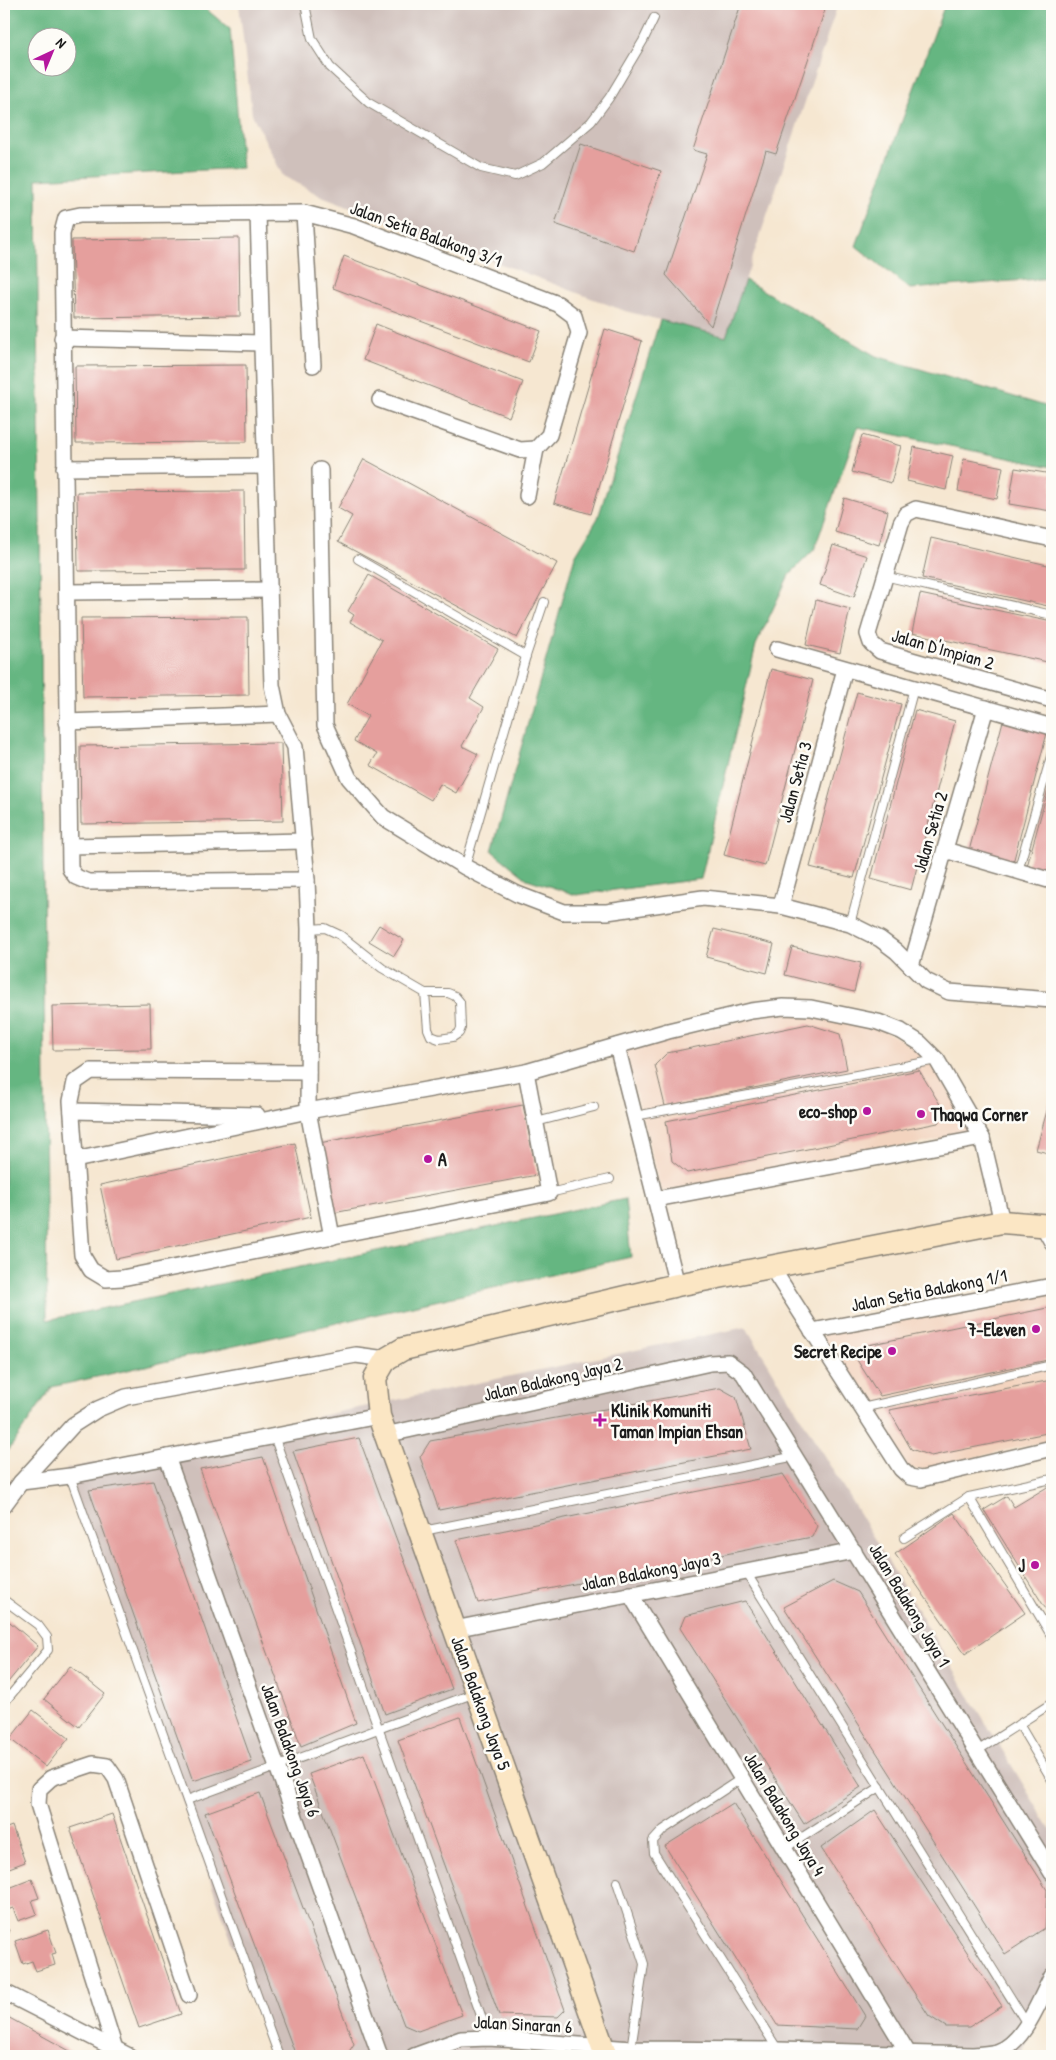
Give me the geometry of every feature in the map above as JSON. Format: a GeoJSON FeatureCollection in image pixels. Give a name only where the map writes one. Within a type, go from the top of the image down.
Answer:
{"type":"FeatureCollection","features":[{"type":"Feature","properties":{"kind":"street"},"geometry":{"type":"LineString","coordinates":[[258,213],[272,685],[278,714],[295,746],[307,880],[309,929],[308,1110],[332,1237]]}},
{"type":"Feature","properties":{"kind":"street","name":"Jalan Setia Balakong 3/1"},"geometry":{"type":"LineString","coordinates":[[62,338],[62,233],[66,218],[80,214],[304,213],[354,226],[391,240],[558,304],[574,316],[579,334],[549,435],[536,449]]}},
{"type":"Feature","properties":{"kind":"street"},"geometry":{"type":"LineString","coordinates":[[304,213],[313,365]]}},
{"type":"Feature","properties":{"kind":"street"},"geometry":{"type":"LineString","coordinates":[[261,343],[62,338],[70,869],[76,877],[88,882],[307,880]]}},
{"type":"Feature","properties":{"kind":"street"},"geometry":{"type":"LineString","coordinates":[[380,400],[520,450],[536,449],[527,496]]}},
{"type":"Feature","properties":{"kind":"street"},"geometry":{"type":"LineString","coordinates":[[64,468],[265,466]]}},
{"type":"Feature","properties":{"kind":"street"},"geometry":{"type":"LineString","coordinates":[[320,470],[325,725],[350,778],[383,817],[465,867],[517,894],[564,912],[607,912],[703,898],[781,906],[850,924],[880,938],[926,981],[949,992],[1052,1000]]}},
{"type":"Feature","properties":{"kind":"street","name":"Jalan D'Impian 2"},"geometry":{"type":"LineString","coordinates":[[1052,539],[916,509],[906,514],[901,522],[868,634],[871,643],[880,651],[1052,700]]}},
{"type":"Feature","properties":{"kind":"street"},"geometry":{"type":"LineString","coordinates":[[67,592],[268,590]]}},
{"type":"Feature","properties":{"kind":"street"},"geometry":{"type":"LineString","coordinates":[[776,649],[1052,727]]}},
{"type":"Feature","properties":{"kind":"street","name":"Jalan Setia 3"},"geometry":{"type":"LineString","coordinates":[[781,906],[845,669]]}},
{"type":"Feature","properties":{"kind":"street","name":"Jalan Setia 2"},"geometry":{"type":"LineString","coordinates":[[911,966],[986,708]]}},
{"type":"Feature","properties":{"kind":"street"},"geometry":{"type":"LineString","coordinates":[[67,722],[278,714]]}},
{"type":"Feature","properties":{"kind":"street"},"geometry":{"type":"LineString","coordinates":[[70,846],[304,841]]}},
{"type":"Feature","properties":{"kind":"street"},"geometry":{"type":"LineString","coordinates":[[945,850],[1052,881]]}},
{"type":"Feature","properties":{"kind":"street"},"geometry":{"type":"LineString","coordinates":[[75,1160],[308,1110],[526,1072],[668,1031],[751,1011],[792,1007],[811,1008],[878,1022],[901,1031],[920,1043],[937,1060],[982,1138],[1002,1222]]}},
{"type":"Feature","properties":{"kind":"street"},"geometry":{"type":"LineString","coordinates":[[617,1046],[678,1284]]}},
{"type":"Feature","properties":{"kind":"street"},"geometry":{"type":"LineString","coordinates":[[308,1072],[91,1072],[76,1082],[71,1101],[82,1255],[91,1270],[106,1279],[122,1278],[549,1193],[526,1072]]}},
{"type":"Feature","properties":{"kind":"street"},"geometry":{"type":"LineString","coordinates":[[72,1111],[285,1116]]}},
{"type":"Feature","properties":{"kind":"street"},"geometry":{"type":"LineString","coordinates":[[656,1199],[982,1138]]}},
{"type":"Feature","properties":{"kind":"street"},"geometry":{"type":"LineString","coordinates":[[4,1505],[21,1482],[72,1425],[126,1397],[356,1356],[386,1359],[403,1349],[678,1284],[772,1268],[1002,1222],[1049,1230]]}},
{"type":"Feature","properties":{"kind":"street"},"geometry":{"type":"LineString","coordinates":[[772,1268],[901,1468],[910,1477],[921,1479],[1052,1448]]}},
{"type":"Feature","properties":{"kind":"street","name":"Jalan Setia Balakong 1/1"},"geometry":{"type":"LineString","coordinates":[[812,1331],[1052,1286]]}},
{"type":"Feature","properties":{"kind":"street","name":"Jalan Balakong Jaya 5"},"geometry":{"type":"LineString","coordinates":[[386,1359],[376,1378],[382,1426],[604,2052]]}},
{"type":"Feature","properties":{"kind":"street","name":"Jalan Balakong Jaya 2"},"geometry":{"type":"LineString","coordinates":[[21,1482],[70,1476],[274,1436],[382,1426],[710,1363],[728,1362]]}},
{"type":"Feature","properties":{"kind":"street","name":"Jalan Balakong Jaya 1"},"geometry":{"type":"LineString","coordinates":[[728,1362],[743,1373],[796,1456],[1052,1873]]}},
{"type":"Feature","properties":{"kind":"street","name":"Jalan Balakong Jaya 6"},"geometry":{"type":"LineString","coordinates":[[167,1457],[380,2056]]}},
{"type":"Feature","properties":{"kind":"street","name":"Jalan Balakong Jaya 3"},"geometry":{"type":"LineString","coordinates":[[454,1629],[854,1551]]}},
{"type":"Feature","properties":{"kind":"street","name":"Jalan Balakong Jaya 4"},"geometry":{"type":"LineString","coordinates":[[630,1594],[908,2053]]}},
{"type":"Feature","properties":{"kind":"street"},"geometry":{"type":"LineString","coordinates":[[115,2049],[38,1804],[39,1789],[51,1778],[93,1764],[107,1766],[116,1779],[189,1995]]}},
{"type":"Feature","properties":{"kind":"street","name":"Jalan Sinaran 6"},"geometry":{"type":"LineString","coordinates":[[414,2056],[462,2039],[489,2038],[604,2052],[630,2049],[778,2050],[926,2055],[998,2052],[1018,2038],[1052,1976]]}},
{"type":"Feature","properties":{"kind":"street"},"geometry":{"type":"LineString","coordinates":[[4,1992],[129,2056]]}},
{"type":"Feature","properties":{"kind":"lane"},"geometry":{"type":"LineString","coordinates":[[305,4],[312,39],[330,67],[369,102],[481,168],[515,176],[543,163],[591,122],[609,98],[654,18]]}},
{"type":"Feature","properties":{"kind":"lane"},"geometry":{"type":"LineString","coordinates":[[358,559],[526,656]]}},
{"type":"Feature","properties":{"kind":"lane"},"geometry":{"type":"LineString","coordinates":[[884,576],[1052,615]]}},
{"type":"Feature","properties":{"kind":"lane"},"geometry":{"type":"LineString","coordinates":[[465,867],[526,656],[544,602]]}},
{"type":"Feature","properties":{"kind":"lane"},"geometry":{"type":"LineString","coordinates":[[850,924],[914,688]]}},
{"type":"Feature","properties":{"kind":"lane"},"geometry":{"type":"LineString","coordinates":[[1018,871],[1052,753]]}},
{"type":"Feature","properties":{"kind":"lane"},"geometry":{"type":"LineString","coordinates":[[309,929],[325,928],[340,935],[382,968],[425,993],[448,993],[455,996],[460,1002],[461,1028],[459,1033],[453,1037],[439,1039],[431,1036],[428,1029],[425,993]]}},
{"type":"Feature","properties":{"kind":"lane"},"geometry":{"type":"LineString","coordinates":[[635,1116],[937,1060]]}},
{"type":"Feature","properties":{"kind":"lane"},"geometry":{"type":"LineString","coordinates":[[536,1122],[594,1108]]}},
{"type":"Feature","properties":{"kind":"lane"},"geometry":{"type":"LineString","coordinates":[[549,1193],[610,1179]]}},
{"type":"Feature","properties":{"kind":"lane"},"geometry":{"type":"LineString","coordinates":[[862,1408],[1052,1365]]}},
{"type":"Feature","properties":{"kind":"lane"},"geometry":{"type":"LineString","coordinates":[[274,1436],[489,2038]]}},
{"type":"Feature","properties":{"kind":"lane"},"geometry":{"type":"LineString","coordinates":[[419,1532],[796,1456]]}},
{"type":"Feature","properties":{"kind":"lane"},"geometry":{"type":"LineString","coordinates":[[70,1476],[278,2056]]}},
{"type":"Feature","properties":{"kind":"lane"},"geometry":{"type":"LineString","coordinates":[[904,1538],[969,1497],[1052,1479]]}},
{"type":"Feature","properties":{"kind":"lane"},"geometry":{"type":"LineString","coordinates":[[969,1497],[1052,1637]]}},
{"type":"Feature","properties":{"kind":"lane"},"geometry":{"type":"LineString","coordinates":[[746,1572],[1027,2024]]}},
{"type":"Feature","properties":{"kind":"lane"},"geometry":{"type":"LineString","coordinates":[[4,1600],[38,1625],[46,1637],[48,1650],[4,1703]]}},
{"type":"Feature","properties":{"kind":"lane"},"geometry":{"type":"LineString","coordinates":[[187,1800],[477,1692]]}},
{"type":"Feature","properties":{"kind":"lane"},"geometry":{"type":"LineString","coordinates":[[977,1751],[1052,1703]]}},
{"type":"Feature","properties":{"kind":"lane"},"geometry":{"type":"LineString","coordinates":[[1020,1724],[1052,1780]]}},
{"type":"Feature","properties":{"kind":"lane"},"geometry":{"type":"LineString","coordinates":[[742,1778],[663,1830],[653,1841],[654,1853],[778,2050]]}},
{"type":"Feature","properties":{"kind":"lane"},"geometry":{"type":"LineString","coordinates":[[784,1849],[880,1787]]}},
{"type":"Feature","properties":{"kind":"lane"},"geometry":{"type":"LineString","coordinates":[[617,1882],[644,1964],[630,2049]]}},
{"type":"Feature","properties":{"kind":"shaded area"},"geometry":{"type":"Polygon","coordinates":[[[239,4],[838,4],[726,337],[625,311],[319,195],[283,176],[252,114],[239,4]]]}},
{"type":"Feature","properties":{"kind":"shaded area"},"geometry":{"type":"Polygon","coordinates":[[[781,1013],[812,1014],[876,1027],[915,1047],[936,1067],[972,1134],[661,1191],[625,1051],[754,1018],[781,1013]]]}},
{"type":"Feature","properties":{"kind":"shaded area"},"geometry":{"type":"Polygon","coordinates":[[[1052,1292],[1052,1440],[919,1470],[908,1467],[822,1335],[1052,1292]]]}},
{"type":"Feature","properties":{"kind":"shaded area"},"geometry":{"type":"Polygon","coordinates":[[[746,1327],[1052,1832],[1052,1994],[1020,2056],[591,2056],[509,2046],[482,2056],[272,2056],[66,1469],[746,1327]]]}},
{"type":"Feature","properties":{"kind":"green space"},"geometry":{"type":"Polygon","coordinates":[[[4,4],[200,4],[230,29],[242,168],[37,179],[47,1320],[625,1199],[631,1257],[52,1387],[4,1457],[4,4]]]}},
{"type":"Feature","properties":{"kind":"green space"},"geometry":{"type":"Polygon","coordinates":[[[945,4],[1052,4],[1052,278],[910,289],[856,246],[945,4]]]}},
{"type":"Feature","properties":{"kind":"green space"},"geometry":{"type":"Polygon","coordinates":[[[745,280],[876,356],[1052,408],[1052,467],[858,427],[814,550],[789,575],[756,645],[701,879],[576,895],[527,879],[492,851],[575,556],[598,518],[660,320],[726,337],[745,280]]]}},
{"type":"Feature","properties":{"kind":"building"},"geometry":{"type":"Polygon","coordinates":[[[741,4],[827,4],[776,154],[766,151],[711,326],[666,275],[707,154],[693,150],[741,4]]]}},
{"type":"Feature","properties":{"kind":"building"},"geometry":{"type":"Polygon","coordinates":[[[581,144],[661,171],[634,251],[555,224],[581,144]]]}},
{"type":"Feature","properties":{"kind":"building"},"geometry":{"type":"Polygon","coordinates":[[[239,238],[240,316],[74,318],[72,240],[239,238]]]}},
{"type":"Feature","properties":{"kind":"building"},"geometry":{"type":"Polygon","coordinates":[[[344,256],[541,331],[529,362],[333,288],[344,256]]]}},
{"type":"Feature","properties":{"kind":"building"},"geometry":{"type":"Polygon","coordinates":[[[376,324],[523,382],[509,417],[363,360],[376,324]]]}},
{"type":"Feature","properties":{"kind":"building"},"geometry":{"type":"Polygon","coordinates":[[[605,329],[642,341],[591,514],[554,503],[605,329]]]}},
{"type":"Feature","properties":{"kind":"building"},"geometry":{"type":"Polygon","coordinates":[[[246,365],[247,442],[76,443],[75,366],[246,365]]]}},
{"type":"Feature","properties":{"kind":"building"},"geometry":{"type":"Polygon","coordinates":[[[862,435],[901,446],[891,483],[852,472],[862,435]]]}},
{"type":"Feature","properties":{"kind":"building"},"geometry":{"type":"Polygon","coordinates":[[[914,447],[953,456],[946,490],[907,481],[914,447]]]}},
{"type":"Feature","properties":{"kind":"building"},"geometry":{"type":"Polygon","coordinates":[[[364,459],[557,563],[517,638],[338,542],[352,516],[338,508],[364,459]]]}},
{"type":"Feature","properties":{"kind":"building"},"geometry":{"type":"Polygon","coordinates":[[[964,459],[1003,467],[997,499],[958,491],[964,459]]]}},
{"type":"Feature","properties":{"kind":"building"},"geometry":{"type":"Polygon","coordinates":[[[1015,468],[1052,474],[1051,511],[1009,504],[1015,468]]]}},
{"type":"Feature","properties":{"kind":"building"},"geometry":{"type":"Polygon","coordinates":[[[244,491],[245,570],[78,571],[77,492],[244,491]]]}},
{"type":"Feature","properties":{"kind":"building"},"geometry":{"type":"Polygon","coordinates":[[[844,498],[888,511],[879,545],[835,532],[844,498]]]}},
{"type":"Feature","properties":{"kind":"building"},"geometry":{"type":"Polygon","coordinates":[[[931,538],[1052,566],[1052,607],[922,578],[931,538]]]}},
{"type":"Feature","properties":{"kind":"building"},"geometry":{"type":"Polygon","coordinates":[[[833,545],[867,556],[854,597],[820,585],[833,545]]]}},
{"type":"Feature","properties":{"kind":"building"},"geometry":{"type":"Polygon","coordinates":[[[369,575],[498,649],[470,698],[484,707],[462,746],[478,754],[456,793],[440,784],[431,800],[370,765],[377,754],[354,741],[368,716],[347,704],[382,640],[350,622],[354,615],[348,611],[369,575]]]}},
{"type":"Feature","properties":{"kind":"building"},"geometry":{"type":"Polygon","coordinates":[[[920,594],[1052,622],[1052,663],[912,633],[920,594]]]}},
{"type":"Feature","properties":{"kind":"building"},"geometry":{"type":"Polygon","coordinates":[[[816,600],[850,609],[840,653],[806,645],[816,600]]]}},
{"type":"Feature","properties":{"kind":"building"},"geometry":{"type":"Polygon","coordinates":[[[248,617],[249,695],[83,697],[81,618],[248,617]]]}},
{"type":"Feature","properties":{"kind":"building"},"geometry":{"type":"Polygon","coordinates":[[[771,669],[813,680],[765,866],[724,855],[771,669]]]}},
{"type":"Feature","properties":{"kind":"building"},"geometry":{"type":"Polygon","coordinates":[[[857,692],[901,704],[854,878],[810,867],[857,692]]]}},
{"type":"Feature","properties":{"kind":"building"},"geometry":{"type":"Polygon","coordinates":[[[915,710],[955,721],[911,890],[871,879],[915,710]]]}},
{"type":"Feature","properties":{"kind":"building"},"geometry":{"type":"Polygon","coordinates":[[[1003,721],[1047,733],[1013,863],[969,851],[1003,721]]]}},
{"type":"Feature","properties":{"kind":"building"},"geometry":{"type":"Polygon","coordinates":[[[281,743],[283,821],[81,824],[80,746],[281,743]]]}},
{"type":"Feature","properties":{"kind":"building"},"geometry":{"type":"Polygon","coordinates":[[[1052,775],[1052,877],[1026,870],[1052,775]]]}},
{"type":"Feature","properties":{"kind":"building"},"geometry":{"type":"Polygon","coordinates":[[[379,925],[404,940],[394,956],[369,941],[379,925]]]}},
{"type":"Feature","properties":{"kind":"building"},"geometry":{"type":"Polygon","coordinates":[[[714,929],[774,944],[767,973],[706,957],[714,929]]]}},
{"type":"Feature","properties":{"kind":"building"},"geometry":{"type":"Polygon","coordinates":[[[792,947],[861,963],[854,992],[785,975],[792,947]]]}},
{"type":"Feature","properties":{"kind":"building"},"geometry":{"type":"Polygon","coordinates":[[[150,1004],[151,1049],[53,1050],[52,1006],[150,1004]]]}},
{"type":"Feature","properties":{"kind":"building"},"geometry":{"type":"Polygon","coordinates":[[[808,1024],[840,1034],[847,1069],[665,1106],[655,1065],[667,1053],[808,1024]]]}},
{"type":"Feature","properties":{"kind":"building"},"geometry":{"type":"Polygon","coordinates":[[[919,1070],[944,1111],[938,1123],[687,1173],[672,1161],[666,1121],[919,1070]]]}},
{"type":"Feature","properties":{"kind":"building"},"geometry":{"type":"Polygon","coordinates":[[[1052,1093],[1052,1154],[1036,1150],[1052,1093]]]}},
{"type":"Feature","properties":{"kind":"building","name":"A"},"geometry":{"type":"Polygon","coordinates":[[[523,1105],[537,1175],[333,1213],[319,1143],[523,1105]]]}},
{"type":"Feature","properties":{"kind":"building"},"geometry":{"type":"Polygon","coordinates":[[[295,1143],[311,1217],[116,1259],[100,1185],[295,1143]]]}},
{"type":"Feature","properties":{"kind":"building"},"geometry":{"type":"Polygon","coordinates":[[[1052,1307],[1052,1359],[880,1396],[857,1360],[863,1346],[1052,1307]]]}},
{"type":"Feature","properties":{"kind":"building"},"geometry":{"type":"Polygon","coordinates":[[[1052,1380],[1052,1432],[931,1456],[911,1449],[889,1410],[1052,1380]]]}},
{"type":"Feature","properties":{"kind":"building"},"geometry":{"type":"Polygon","coordinates":[[[720,1388],[736,1397],[751,1449],[439,1510],[420,1457],[430,1441],[720,1388]]]}},
{"type":"Feature","properties":{"kind":"building"},"geometry":{"type":"Polygon","coordinates":[[[359,1438],[452,1689],[385,1714],[293,1451],[359,1438]]]}},
{"type":"Feature","properties":{"kind":"building"},"geometry":{"type":"Polygon","coordinates":[[[263,1457],[356,1723],[301,1746],[200,1469],[263,1457]]]}},
{"type":"Feature","properties":{"kind":"building"},"geometry":{"type":"Polygon","coordinates":[[[783,1474],[817,1526],[812,1537],[478,1603],[456,1540],[783,1474]]]}},
{"type":"Feature","properties":{"kind":"building"},"geometry":{"type":"Polygon","coordinates":[[[153,1481],[252,1762],[193,1781],[89,1490],[153,1481]]]}},
{"type":"Feature","properties":{"kind":"building","name":"J"},"geometry":{"type":"Polygon","coordinates":[[[1049,1486],[1052,1492],[1052,1619],[984,1510],[1007,1496],[1014,1507],[1049,1486]]]}},
{"type":"Feature","properties":{"kind":"building"},"geometry":{"type":"Polygon","coordinates":[[[954,1513],[1025,1613],[965,1654],[895,1554],[954,1513]]]}},
{"type":"Feature","properties":{"kind":"building"},"geometry":{"type":"Polygon","coordinates":[[[833,1581],[858,1592],[1047,1890],[1045,1928],[1005,1954],[784,1607],[833,1581]]]}},
{"type":"Feature","properties":{"kind":"building"},"geometry":{"type":"Polygon","coordinates":[[[745,1601],[861,1787],[804,1824],[680,1628],[685,1616],[745,1601]]]}},
{"type":"Feature","properties":{"kind":"building"},"geometry":{"type":"Polygon","coordinates":[[[4,1617],[38,1646],[4,1687],[4,1617]]]}},
{"type":"Feature","properties":{"kind":"building"},"geometry":{"type":"Polygon","coordinates":[[[70,1666],[105,1694],[79,1727],[44,1699],[70,1666]]]}},
{"type":"Feature","properties":{"kind":"building"},"geometry":{"type":"Polygon","coordinates":[[[33,1710],[69,1738],[46,1767],[10,1739],[33,1710]]]}},
{"type":"Feature","properties":{"kind":"building"},"geometry":{"type":"Polygon","coordinates":[[[460,1717],[565,2010],[558,2017],[499,2015],[398,1740],[460,1717]]]}},
{"type":"Feature","properties":{"kind":"building"},"geometry":{"type":"Polygon","coordinates":[[[364,1754],[462,2015],[418,2031],[404,2025],[309,1774],[364,1754]]]}},
{"type":"Feature","properties":{"kind":"building"},"geometry":{"type":"Polygon","coordinates":[[[260,1793],[354,2044],[346,2056],[296,2056],[205,1813],[260,1793]]]}},
{"type":"Feature","properties":{"kind":"building"},"geometry":{"type":"Polygon","coordinates":[[[733,1803],[865,2016],[857,2029],[777,2025],[665,1846],[733,1803]]]}},
{"type":"Feature","properties":{"kind":"building"},"geometry":{"type":"Polygon","coordinates":[[[875,1810],[1002,2006],[969,2027],[946,2027],[929,2016],[821,1848],[875,1810]]]}},
{"type":"Feature","properties":{"kind":"building"},"geometry":{"type":"Polygon","coordinates":[[[112,1814],[181,2014],[139,2028],[70,1828],[112,1814]]]}},
{"type":"Feature","properties":{"kind":"building"},"geometry":{"type":"Polygon","coordinates":[[[12,1826],[25,1862],[4,1870],[4,1829],[12,1826]]]}},
{"type":"Feature","properties":{"kind":"building"},"geometry":{"type":"Polygon","coordinates":[[[32,1879],[39,1898],[32,1900],[37,1914],[18,1921],[13,1908],[4,1911],[4,1890],[32,1879]]]}},
{"type":"Feature","properties":{"kind":"building"},"geometry":{"type":"Polygon","coordinates":[[[4,1925],[9,1930],[4,1941],[4,1925]]]}},
{"type":"Feature","properties":{"kind":"building"},"geometry":{"type":"Polygon","coordinates":[[[48,1930],[56,1953],[52,1954],[55,1965],[36,1971],[32,1961],[23,1964],[15,1941],[48,1930]]]}},
{"type":"Feature","properties":{"kind":"building"},"geometry":{"type":"Polygon","coordinates":[[[4,2015],[79,2056],[4,2056],[4,2015]]]}},
{"type":"Feature","properties":{"kind":"place","name":"eco-shop"},"geometry":{"type":"Point","coordinates":[867,1111]}},
{"type":"Feature","properties":{"kind":"place","name":"Thaqwa Corner"},"geometry":{"type":"Point","coordinates":[921,1114]}},
{"type":"Feature","properties":{"kind":"place","name":"A"},"geometry":{"type":"Point","coordinates":[428,1159]}},
{"type":"Feature","properties":{"kind":"place","name":"7-Eleven"},"geometry":{"type":"Point","coordinates":[1036,1329]}},
{"type":"Feature","properties":{"kind":"place","name":"Secret Recipe"},"geometry":{"type":"Point","coordinates":[892,1351]}},
{"type":"Feature","properties":{"kind":"place","name":"Klinik Komuniti Taman Impian Ehsan"},"geometry":{"type":"Point","coordinates":[600,1420]}},
{"type":"Feature","properties":{"kind":"place","name":"J"},"geometry":{"type":"Point","coordinates":[1035,1565]}}]}
